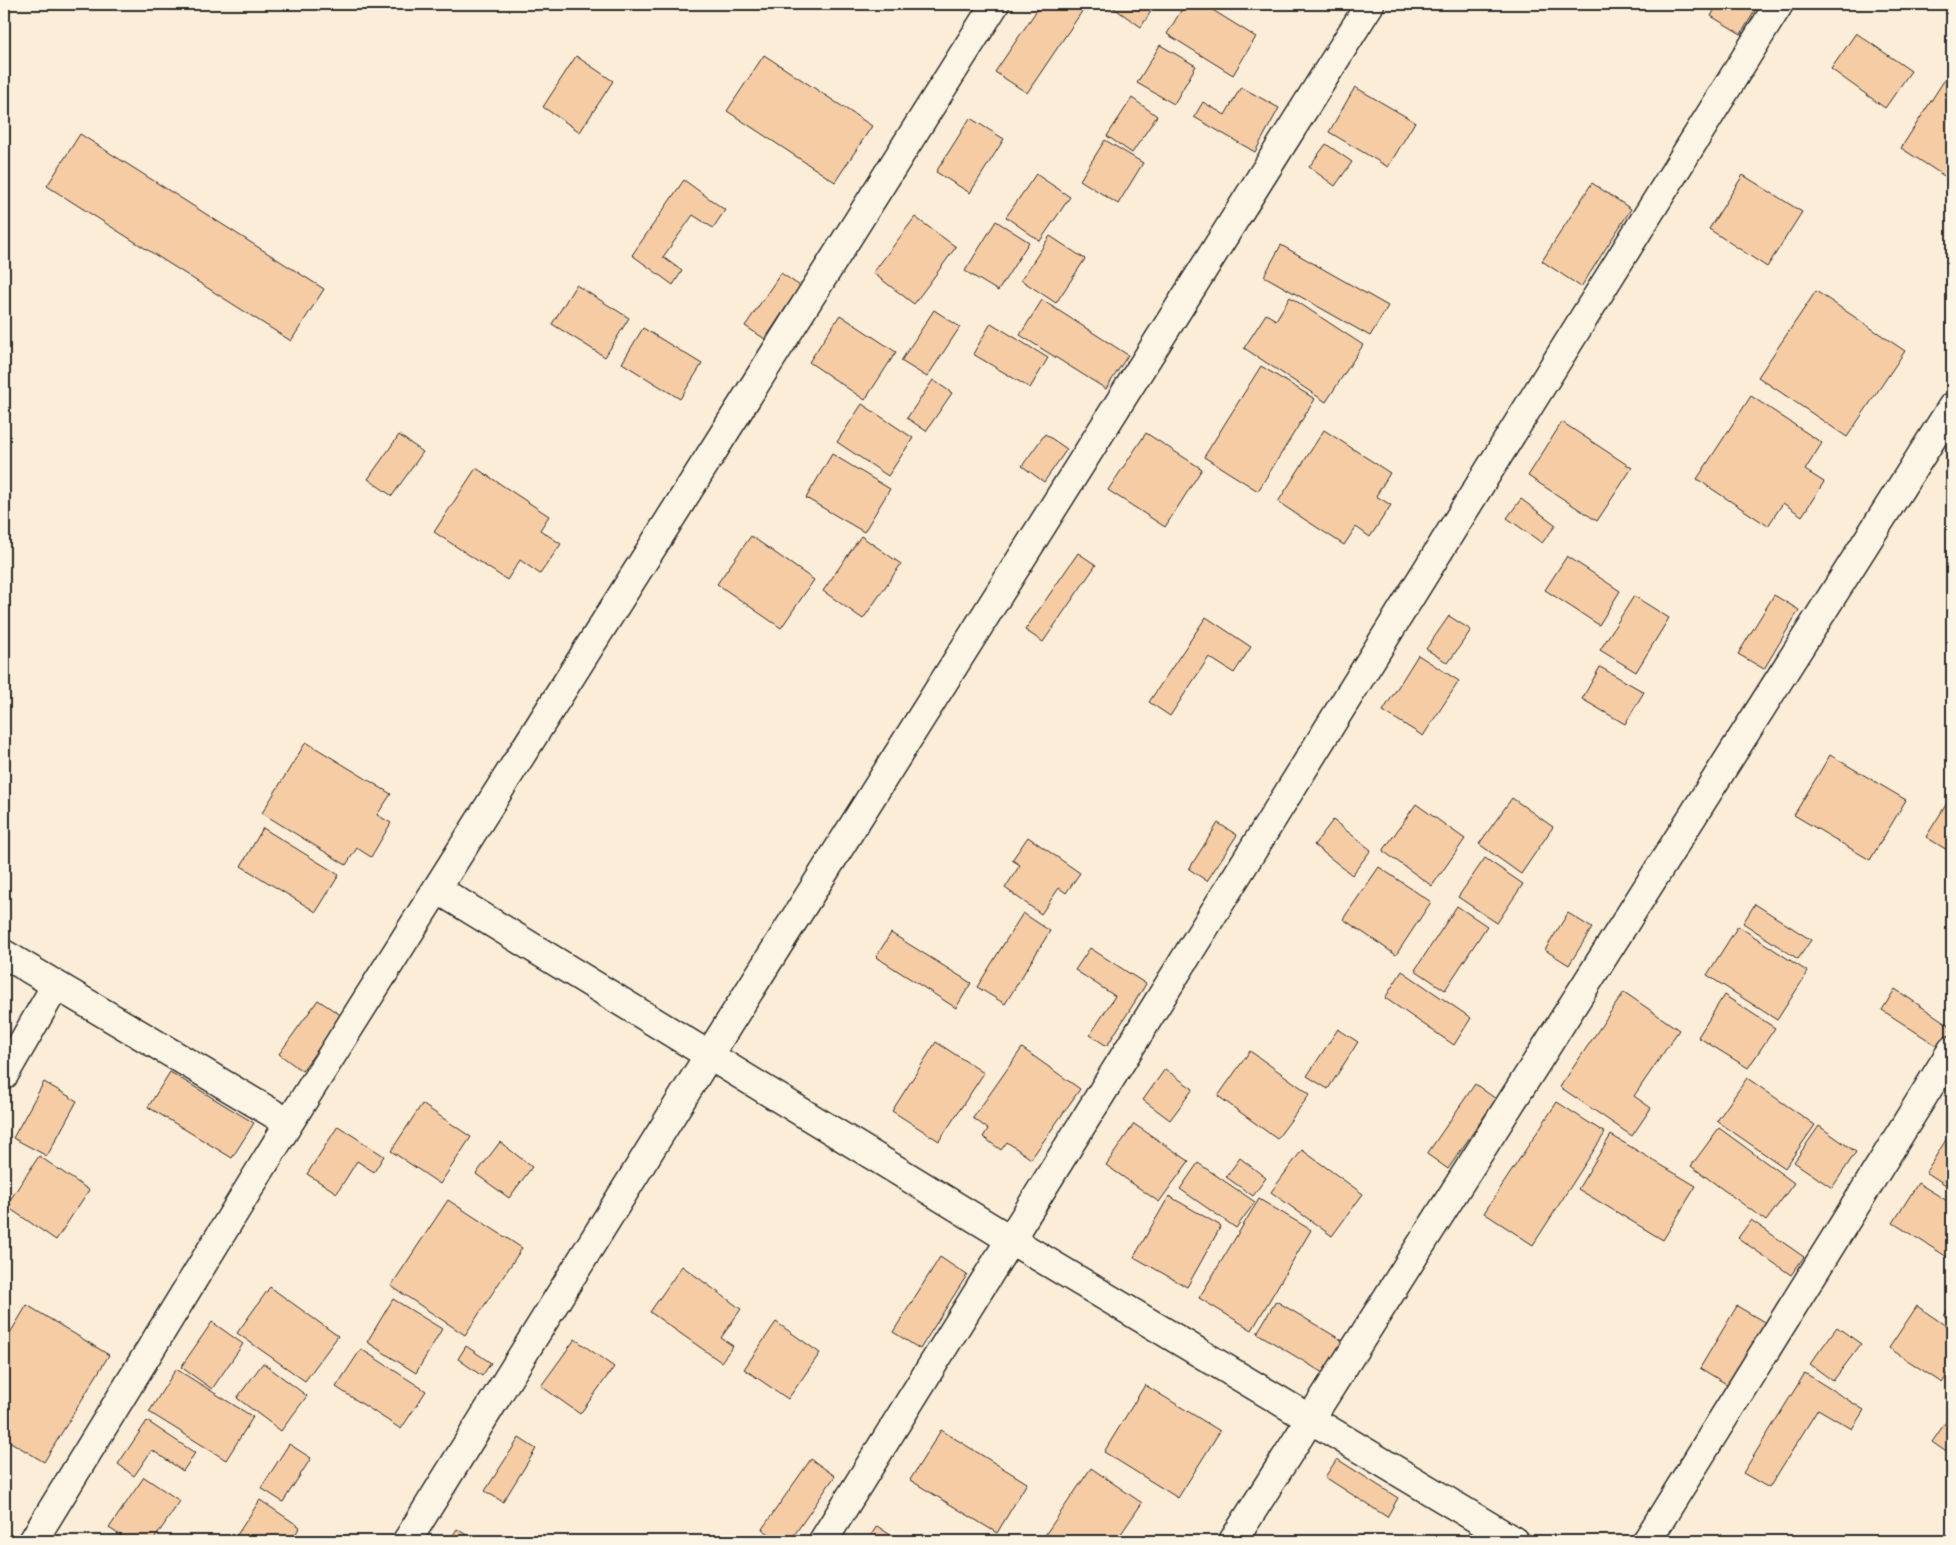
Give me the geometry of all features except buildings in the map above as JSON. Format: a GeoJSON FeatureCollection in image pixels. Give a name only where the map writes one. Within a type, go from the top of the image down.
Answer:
{"type":"FeatureCollection","features":[{"type":"Feature","properties":{"kind":"street"},"geometry":{"type":"LineString","coordinates":[[33,1541],[289,1123],[995,4]]}},
{"type":"Feature","properties":{"kind":"street"},"geometry":{"type":"LineString","coordinates":[[407,1541],[709,1055],[1370,4]]}},
{"type":"Feature","properties":{"kind":"street"},"geometry":{"type":"LineString","coordinates":[[823,1541],[1779,4]]}},
{"type":"Feature","properties":{"kind":"street"},"geometry":{"type":"LineString","coordinates":[[1233,1541],[1952,407]]}},
{"type":"Feature","properties":{"kind":"street"},"geometry":{"type":"LineString","coordinates":[[437,889],[1011,1240],[1514,1541]]}},
{"type":"Feature","properties":{"kind":"street"},"geometry":{"type":"LineString","coordinates":[[4,954],[289,1123]]}},
{"type":"Feature","properties":{"kind":"street"},"geometry":{"type":"LineString","coordinates":[[4,1075],[56,985]]}},
{"type":"Feature","properties":{"kind":"street"},"geometry":{"type":"LineString","coordinates":[[1647,1541],[1952,1050]]}}]}
